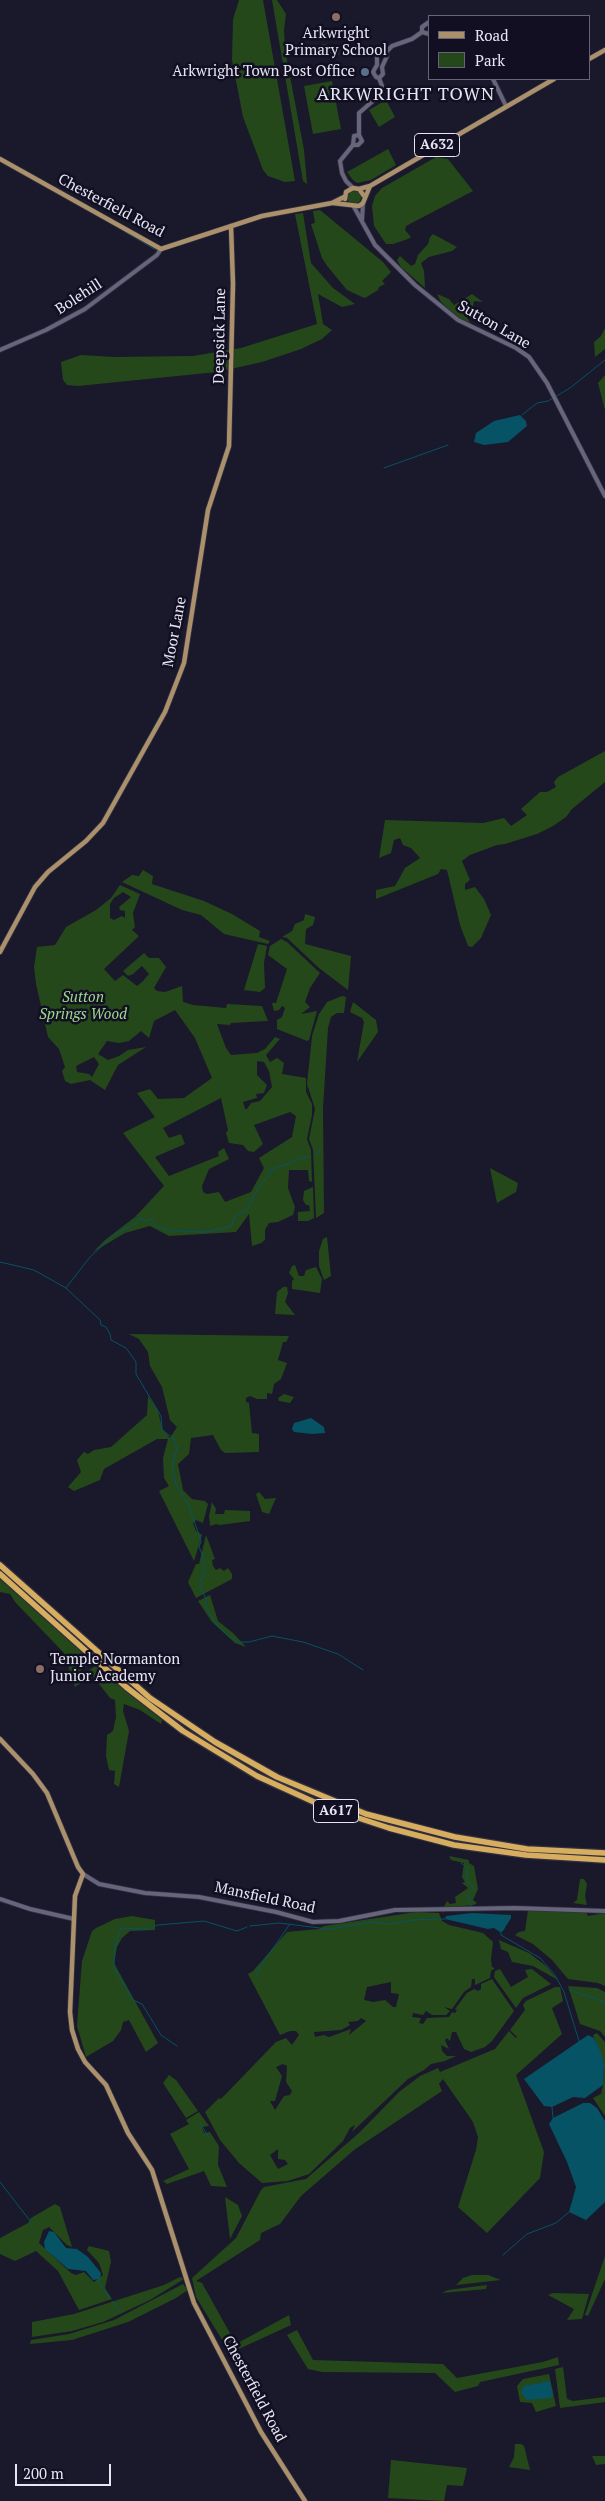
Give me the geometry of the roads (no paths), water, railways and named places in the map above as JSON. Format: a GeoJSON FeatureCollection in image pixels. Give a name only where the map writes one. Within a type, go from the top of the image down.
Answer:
{"type":"FeatureCollection","features":[{"type":"Feature","properties":{"kind":"highway","name":"A617"},"geometry":{"type":"LineString","coordinates":[[0,1565],[109,1664],[172,1714],[215,1742],[276,1777],[330,1800],[401,1825],[455,1837],[527,1849],[605,1853]]}},
{"type":"Feature","properties":{"kind":"highway","name":"A617"},"geometry":{"type":"LineString","coordinates":[[0,1574],[93,1659],[183,1732],[257,1776],[325,1807],[389,1828],[454,1844],[526,1855],[605,1860]]}},
{"type":"Feature","properties":{"kind":"main road"},"geometry":{"type":"LineString","coordinates":[[590,58],[605,50]]}},
{"type":"Feature","properties":{"kind":"main road","name":"A632"},"geometry":{"type":"LineString","coordinates":[[359,189],[370,186],[551,80]]}},
{"type":"Feature","properties":{"kind":"main road","name":"Chesterfield Road"},"geometry":{"type":"LineString","coordinates":[[0,159],[161,249],[273,213],[332,203],[348,205]]}},
{"type":"Feature","properties":{"kind":"main road","name":"A632"},"geometry":{"type":"LineString","coordinates":[[365,193],[370,186]]}},
{"type":"Feature","properties":{"kind":"main road"},"geometry":{"type":"LineString","coordinates":[[353,188],[365,193],[363,203],[354,207],[348,205],[345,195],[353,188]]}},
{"type":"Feature","properties":{"kind":"main road","name":"Chesterfield Road"},"geometry":{"type":"LineString","coordinates":[[332,203],[345,195]]}},
{"type":"Feature","properties":{"kind":"main road","name":"Deepsick Lane"},"geometry":{"type":"LineString","coordinates":[[229,446],[233,241],[231,226]]}},
{"type":"Feature","properties":{"kind":"main road","name":"Moor Lane"},"geometry":{"type":"LineString","coordinates":[[0,952],[35,887],[62,859],[93,834],[103,823],[165,712],[184,663],[208,510],[229,446]]}},
{"type":"Feature","properties":{"kind":"main road"},"geometry":{"type":"LineString","coordinates":[[0,1739],[33,1774],[47,1793],[78,1867],[83,1874],[76,1888],[74,1919]]}},
{"type":"Feature","properties":{"kind":"main road","name":"Chesterfield Road"},"geometry":{"type":"LineString","coordinates":[[74,1919],[70,2012],[74,2038],[85,2062],[106,2085],[128,2132],[156,2179],[194,2303],[261,2432],[305,2501]]}},
{"type":"Feature","properties":{"kind":"street"},"geometry":{"type":"LineString","coordinates":[[380,78],[376,77],[373,72],[377,65],[378,53],[386,52],[392,46],[412,39],[422,32],[422,27],[428,23]]}},
{"type":"Feature","properties":{"kind":"street"},"geometry":{"type":"LineString","coordinates":[[422,32],[428,34]]}},
{"type":"Feature","properties":{"kind":"street"},"geometry":{"type":"LineString","coordinates":[[353,145],[358,146],[362,141],[359,135],[359,113],[378,98],[382,91],[380,78],[383,74],[382,67],[387,56],[386,52]]}},
{"type":"Feature","properties":{"kind":"street"},"geometry":{"type":"LineString","coordinates":[[493,80],[506,106]]}},
{"type":"Feature","properties":{"kind":"street"},"geometry":{"type":"LineString","coordinates":[[353,188],[346,181],[340,168],[340,161],[353,145],[354,136],[359,135]]}},
{"type":"Feature","properties":{"kind":"street"},"geometry":{"type":"LineString","coordinates":[[345,195],[346,181]]}},
{"type":"Feature","properties":{"kind":"street","name":"Sutton Lane"},"geometry":{"type":"LineString","coordinates":[[362,220],[363,203]]}},
{"type":"Feature","properties":{"kind":"street","name":"Sutton Lane"},"geometry":{"type":"LineString","coordinates":[[354,207],[373,243],[409,280],[458,320],[523,352],[538,368],[605,496]]}},
{"type":"Feature","properties":{"kind":"street","name":"Bolehill"},"geometry":{"type":"LineString","coordinates":[[0,350],[46,330],[85,309],[157,255],[161,249]]}},
{"type":"Feature","properties":{"kind":"street","name":"Mansfield Road"},"geometry":{"type":"LineString","coordinates":[[83,1874],[99,1884],[145,1893],[199,1897],[276,1912],[313,1922],[339,1921],[395,1910],[515,1908],[605,1911]]}},
{"type":"Feature","properties":{"kind":"street"},"geometry":{"type":"LineString","coordinates":[[0,1899],[30,1909],[74,1919]]}},
{"type":"Feature","properties":{"kind":"water"},"geometry":{"type":"Polygon","coordinates":[[[520,415],[526,421],[527,426],[508,442],[484,445],[474,442],[476,433],[494,421],[520,415]]]}},
{"type":"Feature","properties":{"kind":"water"},"geometry":{"type":"Polygon","coordinates":[[[311,1418],[324,1427],[325,1433],[294,1432],[292,1429],[294,1423],[311,1418]]]}},
{"type":"Feature","properties":{"kind":"water"},"geometry":{"type":"Polygon","coordinates":[[[472,1913],[511,1915],[511,1918],[503,1931],[500,1932],[494,1928],[488,1929],[445,1919],[446,1916],[472,1913]]]}},
{"type":"Feature","properties":{"kind":"water"},"geometry":{"type":"Polygon","coordinates":[[[588,2035],[594,2038],[601,2053],[604,2064],[603,2085],[585,2098],[573,2097],[552,2107],[544,2106],[524,2079],[588,2035]]]}},
{"type":"Feature","properties":{"kind":"water"},"geometry":{"type":"Polygon","coordinates":[[[583,2103],[590,2103],[597,2108],[605,2121],[605,2202],[586,2220],[569,2212],[576,2187],[567,2162],[549,2124],[553,2118],[583,2103]]]}},
{"type":"Feature","properties":{"kind":"water"},"geometry":{"type":"Polygon","coordinates":[[[49,2231],[54,2232],[66,2248],[77,2249],[88,2257],[101,2273],[100,2279],[93,2280],[86,2271],[68,2269],[45,2249],[44,2242],[49,2231]]]}},
{"type":"Feature","properties":{"kind":"water"},"geometry":{"type":"Polygon","coordinates":[[[550,2381],[553,2396],[550,2398],[527,2400],[521,2392],[524,2386],[550,2381]]]}},
{"type":"Feature","properties":{"kind":"waterway"},"geometry":{"type":"LineString","coordinates":[[125,232],[156,250]]}},
{"type":"Feature","properties":{"kind":"waterway"},"geometry":{"type":"LineString","coordinates":[[522,415],[537,403],[548,401],[570,388],[605,360]]}},
{"type":"Feature","properties":{"kind":"waterway"},"geometry":{"type":"LineString","coordinates":[[384,468],[448,445]]}},
{"type":"Feature","properties":{"kind":"waterway"},"geometry":{"type":"LineString","coordinates":[[315,1154],[321,1148]]}},
{"type":"Feature","properties":{"kind":"waterway"},"geometry":{"type":"LineString","coordinates":[[66,1288],[90,1257],[114,1235],[136,1223],[138,1219],[142,1218],[145,1221],[152,1219],[156,1226],[172,1231],[207,1232],[229,1227],[232,1225],[235,1216],[247,1210],[258,1188],[271,1173],[270,1170],[309,1156]]}},
{"type":"Feature","properties":{"kind":"waterway"},"geometry":{"type":"LineString","coordinates":[[0,1262],[34,1270],[66,1288],[100,1320],[101,1325],[106,1327],[110,1334],[111,1340],[126,1348],[136,1362],[136,1374],[161,1416],[162,1430],[173,1438],[177,1448],[172,1467],[176,1484],[189,1506],[201,1541],[199,1547],[204,1558],[204,1576],[200,1580],[200,1586],[206,1599],[206,1607],[217,1625],[229,1637],[239,1642],[249,1642],[272,1636],[303,1642],[338,1654],[363,1670]]}},
{"type":"Feature","properties":{"kind":"waterway"},"geometry":{"type":"LineString","coordinates":[[461,1863],[468,1868],[467,1880],[474,1888],[468,1894],[471,1906]]}},
{"type":"Feature","properties":{"kind":"waterway"},"geometry":{"type":"LineString","coordinates":[[250,1926],[279,1923],[328,1929],[375,1922],[389,1924],[413,1920],[445,1919]]}},
{"type":"Feature","properties":{"kind":"waterway"},"geometry":{"type":"LineString","coordinates":[[177,2046],[161,2035],[142,2004],[133,2000],[114,1968],[115,1946],[121,1928],[147,1929],[158,1925],[204,1921],[237,1931],[247,1927]]}},
{"type":"Feature","properties":{"kind":"waterway"},"geometry":{"type":"LineString","coordinates":[[256,1977],[260,1967],[290,1924]]}},
{"type":"Feature","properties":{"kind":"waterway"},"geometry":{"type":"LineString","coordinates":[[501,1931],[501,1935],[540,1958],[555,1975],[564,1992],[579,2041]]}},
{"type":"Feature","properties":{"kind":"waterway"},"geometry":{"type":"LineString","coordinates":[[569,1990],[605,2002]]}},
{"type":"Feature","properties":{"kind":"waterway"},"geometry":{"type":"LineString","coordinates":[[552,2107],[553,2118]]}},
{"type":"Feature","properties":{"kind":"waterway"},"geometry":{"type":"LineString","coordinates":[[200,2123],[209,2138]]}},
{"type":"Feature","properties":{"kind":"waterway"},"geometry":{"type":"LineString","coordinates":[[0,2182],[31,2222]]}},
{"type":"Feature","properties":{"kind":"waterway"},"geometry":{"type":"LineString","coordinates":[[503,2255],[527,2234],[556,2223],[569,2212]]}},
{"type":"Feature","properties":{"kind":"waterway"},"geometry":{"type":"LineString","coordinates":[[98,2281],[110,2298]]}},
{"type":"Feature","properties":{"kind":"waterway"},"geometry":{"type":"LineString","coordinates":[[112,2301],[120,2312]]}},
{"type":"Feature","properties":{"kind":"place","name":"Arkwright Primary School"},"geometry":{"type":"Point","coordinates":[336,17]}},
{"type":"Feature","properties":{"kind":"place","name":"Arkwright Town Post Office"},"geometry":{"type":"Point","coordinates":[365,72]}},
{"type":"Feature","properties":{"kind":"place","name":"Temple Normanton Junior Academy"},"geometry":{"type":"Point","coordinates":[40,1669]}},
{"type":"Feature","properties":{"kind":"district","name":"ARKWRIGHT TOWN"},"geometry":{"type":"Point","coordinates":[406,95]}},
{"type":"Feature","properties":{"kind":"park label","name":"Sutton Springs Wood"},"geometry":{"type":"Point","coordinates":[83,1006]}}]}
